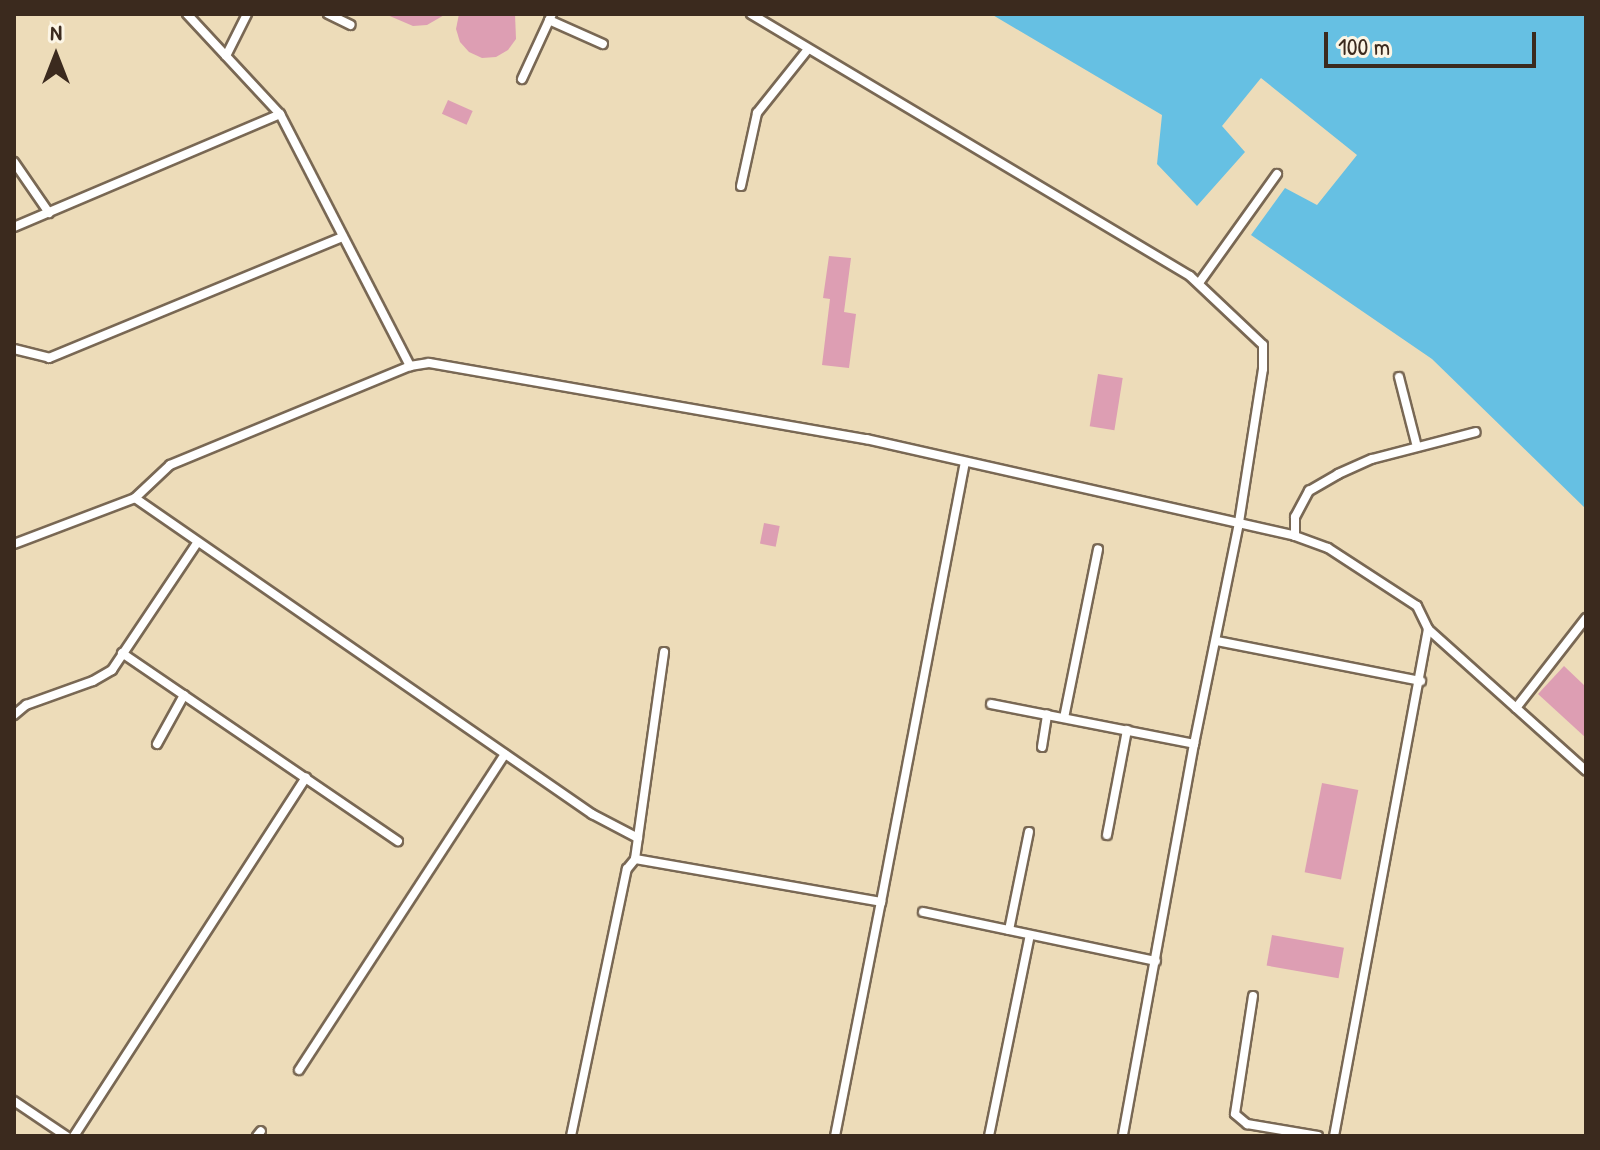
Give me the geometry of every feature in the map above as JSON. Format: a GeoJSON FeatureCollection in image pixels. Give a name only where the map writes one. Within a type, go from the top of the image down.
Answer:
{"type":"FeatureCollection","features":[{"type":"Feature","properties":{"kind":"lane"},"geometry":{"type":"LineString","coordinates":[[187,14],[280,114],[410,366]]}},
{"type":"Feature","properties":{"kind":"lane"},"geometry":{"type":"LineString","coordinates":[[226,56],[247,14]]}},
{"type":"Feature","properties":{"kind":"lane"},"geometry":{"type":"LineString","coordinates":[[328,14],[351,25]]}},
{"type":"Feature","properties":{"kind":"lane"},"geometry":{"type":"LineString","coordinates":[[751,14],[763,17],[808,49],[1199,283],[1255,336],[1265,354],[1239,523],[1194,744],[1123,1136]]}},
{"type":"Feature","properties":{"kind":"lane"},"geometry":{"type":"LineString","coordinates":[[522,79],[550,17],[603,44]]}},
{"type":"Feature","properties":{"kind":"lane"},"geometry":{"type":"LineString","coordinates":[[741,186],[757,113],[808,49]]}},
{"type":"Feature","properties":{"kind":"lane"},"geometry":{"type":"LineString","coordinates":[[14,227],[280,114]]}},
{"type":"Feature","properties":{"kind":"lane"},"geometry":{"type":"LineString","coordinates":[[14,162],[49,213]]}},
{"type":"Feature","properties":{"kind":"lane"},"geometry":{"type":"LineString","coordinates":[[1199,283],[1277,174]]}},
{"type":"Feature","properties":{"kind":"lane"},"geometry":{"type":"LineString","coordinates":[[14,349],[31,356],[49,358],[343,237]]}},
{"type":"Feature","properties":{"kind":"lane"},"geometry":{"type":"LineString","coordinates":[[14,544],[135,498],[170,465],[410,366],[429,363],[866,439],[1295,536],[1328,548],[1417,606],[1428,629],[1586,771]]}},
{"type":"Feature","properties":{"kind":"lane"},"geometry":{"type":"LineString","coordinates":[[1399,377],[1417,447]]}},
{"type":"Feature","properties":{"kind":"lane"},"geometry":{"type":"LineString","coordinates":[[1295,536],[1295,517],[1309,491],[1372,459],[1476,432]]}},
{"type":"Feature","properties":{"kind":"lane"},"geometry":{"type":"LineString","coordinates":[[835,1136],[965,463]]}},
{"type":"Feature","properties":{"kind":"lane"},"geometry":{"type":"LineString","coordinates":[[135,498],[614,828],[638,838]]}},
{"type":"Feature","properties":{"kind":"lane"},"geometry":{"type":"LineString","coordinates":[[14,715],[26,705],[93,681],[112,670],[197,543]]}},
{"type":"Feature","properties":{"kind":"lane"},"geometry":{"type":"LineString","coordinates":[[1064,718],[1098,549]]}},
{"type":"Feature","properties":{"kind":"lane"},"geometry":{"type":"LineString","coordinates":[[1516,708],[1586,618]]}},
{"type":"Feature","properties":{"kind":"lane"},"geometry":{"type":"LineString","coordinates":[[1334,1136],[1421,681],[1428,629]]}},
{"type":"Feature","properties":{"kind":"lane"},"geometry":{"type":"LineString","coordinates":[[1217,641],[1421,681]]}},
{"type":"Feature","properties":{"kind":"lane"},"geometry":{"type":"LineString","coordinates":[[571,1136],[627,869],[635,859],[664,652]]}},
{"type":"Feature","properties":{"kind":"lane"},"geometry":{"type":"LineString","coordinates":[[122,653],[398,841]]}},
{"type":"Feature","properties":{"kind":"lane"},"geometry":{"type":"LineString","coordinates":[[157,744],[184,695]]}},
{"type":"Feature","properties":{"kind":"lane"},"geometry":{"type":"LineString","coordinates":[[991,704],[1194,744]]}},
{"type":"Feature","properties":{"kind":"lane"},"geometry":{"type":"LineString","coordinates":[[1042,747],[1047,714]]}},
{"type":"Feature","properties":{"kind":"lane"},"geometry":{"type":"LineString","coordinates":[[1107,835],[1127,730]]}},
{"type":"Feature","properties":{"kind":"lane"},"geometry":{"type":"LineString","coordinates":[[299,1070],[505,754]]}},
{"type":"Feature","properties":{"kind":"lane"},"geometry":{"type":"LineString","coordinates":[[74,1136],[306,778]]}},
{"type":"Feature","properties":{"kind":"lane"},"geometry":{"type":"LineString","coordinates":[[1009,930],[1029,832]]}},
{"type":"Feature","properties":{"kind":"lane"},"geometry":{"type":"LineString","coordinates":[[635,859],[881,902]]}},
{"type":"Feature","properties":{"kind":"lane"},"geometry":{"type":"LineString","coordinates":[[923,912],[1156,961]]}},
{"type":"Feature","properties":{"kind":"lane"},"geometry":{"type":"LineString","coordinates":[[989,1136],[1030,935]]}},
{"type":"Feature","properties":{"kind":"lane"},"geometry":{"type":"LineString","coordinates":[[1253,996],[1235,1114],[1247,1124],[1318,1136]]}},
{"type":"Feature","properties":{"kind":"lane"},"geometry":{"type":"LineString","coordinates":[[14,1101],[66,1136]]}},
{"type":"Feature","properties":{"kind":"water"},"geometry":{"type":"Polygon","coordinates":[[[991,14],[1586,14],[1586,509],[1432,359],[1251,235],[1285,188],[1317,205],[1357,155],[1261,78],[1222,126],[1245,152],[1197,206],[1157,164],[1162,115],[991,14]]]}},
{"type":"Feature","properties":{"kind":"building"},"geometry":{"type":"Polygon","coordinates":[[[385,14],[446,14],[427,25],[413,26],[385,14]]]}},
{"type":"Feature","properties":{"kind":"building"},"geometry":{"type":"Polygon","coordinates":[[[459,14],[515,14],[516,39],[508,50],[496,57],[482,58],[469,52],[460,42],[456,29],[459,14]]]}},
{"type":"Feature","properties":{"kind":"building"},"geometry":{"type":"Polygon","coordinates":[[[448,100],[473,111],[467,125],[442,114],[448,100]]]}},
{"type":"Feature","properties":{"kind":"building"},"geometry":{"type":"Polygon","coordinates":[[[829,256],[851,258],[844,312],[856,314],[849,368],[822,365],[830,299],[823,298],[829,256]]]}},
{"type":"Feature","properties":{"kind":"building"},"geometry":{"type":"Polygon","coordinates":[[[1098,374],[1123,378],[1114,430],[1090,426],[1098,374]]]}},
{"type":"Feature","properties":{"kind":"building"},"geometry":{"type":"Polygon","coordinates":[[[764,523],[780,526],[776,547],[760,544],[764,523]]]}},
{"type":"Feature","properties":{"kind":"building"},"geometry":{"type":"Polygon","coordinates":[[[1564,666],[1586,687],[1586,738],[1538,694],[1564,666]]]}},
{"type":"Feature","properties":{"kind":"building"},"geometry":{"type":"Polygon","coordinates":[[[1322,783],[1358,790],[1341,879],[1305,872],[1322,783]]]}},
{"type":"Feature","properties":{"kind":"building"},"geometry":{"type":"Polygon","coordinates":[[[1272,935],[1344,948],[1339,978],[1267,966],[1272,935]]]}}]}
